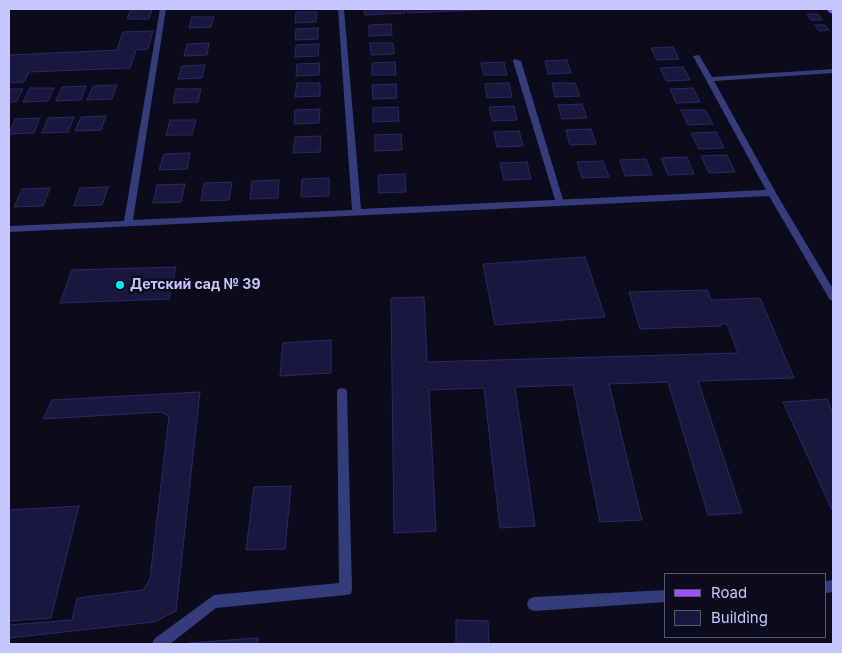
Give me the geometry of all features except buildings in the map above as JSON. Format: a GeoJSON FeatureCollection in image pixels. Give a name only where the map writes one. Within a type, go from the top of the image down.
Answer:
{"type":"FeatureCollection","features":[{"type":"Feature","properties":{"kind":"street"},"geometry":{"type":"LineString","coordinates":[[128,224],[163,9]]}},
{"type":"Feature","properties":{"kind":"street"},"geometry":{"type":"LineString","coordinates":[[341,9],[357,213]]}},
{"type":"Feature","properties":{"kind":"street"},"geometry":{"type":"LineString","coordinates":[[697,56],[772,193],[833,297]]}},
{"type":"Feature","properties":{"kind":"street"},"geometry":{"type":"LineString","coordinates":[[517,61],[560,203]]}},
{"type":"Feature","properties":{"kind":"street"},"geometry":{"type":"LineString","coordinates":[[710,79],[833,71]]}},
{"type":"Feature","properties":{"kind":"street"},"geometry":{"type":"LineString","coordinates":[[9,240],[11,229],[772,193]]}},
{"type":"Feature","properties":{"kind":"street"},"geometry":{"type":"LineString","coordinates":[[159,644],[214,602],[346,589],[342,392]]}},
{"type":"Feature","properties":{"kind":"street"},"geometry":{"type":"LineString","coordinates":[[534,604],[664,596]]}},
{"type":"Feature","properties":{"kind":"place","name":"Детский сад № 39"},"geometry":{"type":"Point","coordinates":[120,285]}}]}
